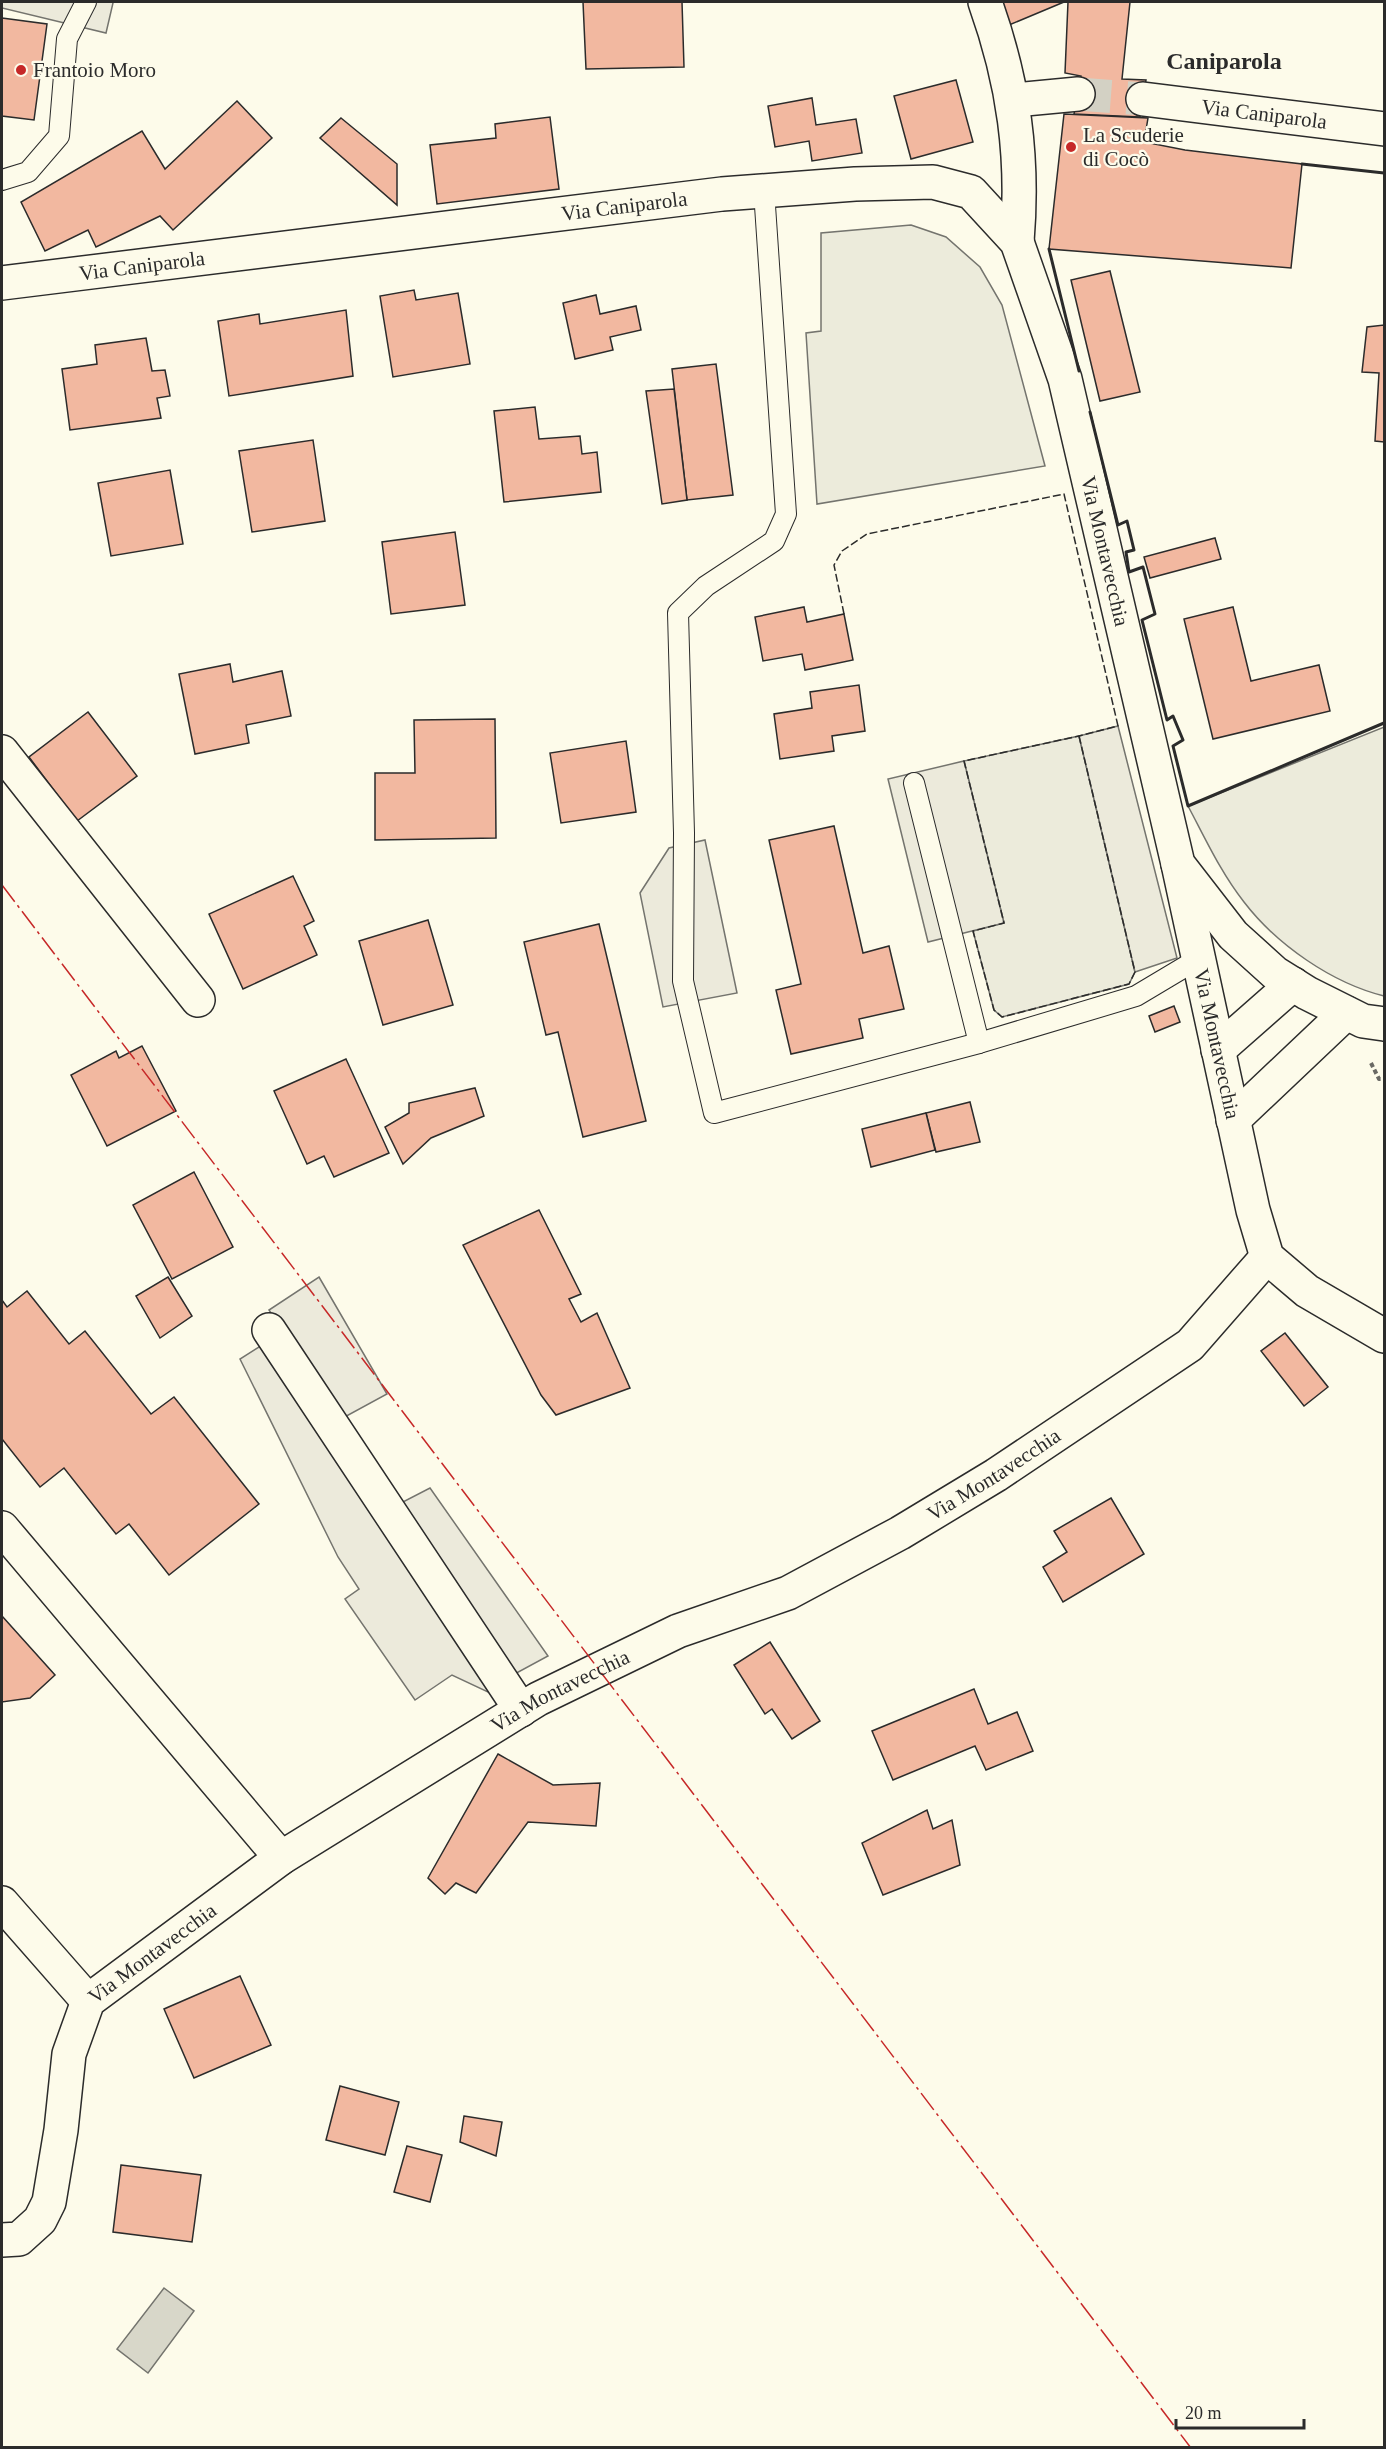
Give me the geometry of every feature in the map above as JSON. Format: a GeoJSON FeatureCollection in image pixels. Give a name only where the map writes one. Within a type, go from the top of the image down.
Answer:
{"type":"FeatureCollection","features":[{"type":"Feature","properties":{"kind":"street"},"geometry":{"type":"LineString","coordinates":[[985,2],[1014,100],[1022,189],[1017,242]]}},
{"type":"Feature","properties":{"kind":"street"},"geometry":{"type":"LineString","coordinates":[[1014,100],[1078,94]]}},
{"type":"Feature","properties":{"kind":"street","name":"Via Caniparola"},"geometry":{"type":"LineString","coordinates":[[1143,99],[1384,129]]}},
{"type":"Feature","properties":{"kind":"street","name":"Via Caniparola"},"geometry":{"type":"LineString","coordinates":[[2,283],[764,191],[855,184],[933,182],[956,186],[971,192],[979,199],[1017,242]]}},
{"type":"Feature","properties":{"kind":"street","name":"Via Montavecchia"},"geometry":{"type":"LineString","coordinates":[[2,2240],[19,2239],[40,2220],[49,2202],[61,2130],[69,2054],[88,2001],[281,1858],[521,1710],[678,1631],[788,1593],[900,1533],[996,1474],[1190,1345],[1267,1257],[1253,1210],[1178,864],[1065,379],[1017,242]]}},
{"type":"Feature","properties":{"kind":"street"},"geometry":{"type":"LineString","coordinates":[[2,752],[198,1000]]}},
{"type":"Feature","properties":{"kind":"street","name":"Via Montavecchia"},"geometry":{"type":"LineString","coordinates":[[1178,864],[1233,935],[1275,973],[1363,1021],[1384,1024]]}},
{"type":"Feature","properties":{"kind":"street"},"geometry":{"type":"LineString","coordinates":[[1218,1050],[1293,984]]}},
{"type":"Feature","properties":{"kind":"street"},"geometry":{"type":"LineString","coordinates":[[1233,1120],[1346,1012]]}},
{"type":"Feature","properties":{"kind":"street"},"geometry":{"type":"LineString","coordinates":[[1267,1257],[1307,1291],[1384,1336]]}},
{"type":"Feature","properties":{"kind":"street"},"geometry":{"type":"LineString","coordinates":[[269,1330],[521,1710]]}},
{"type":"Feature","properties":{"kind":"street"},"geometry":{"type":"LineString","coordinates":[[2,1528],[281,1858]]}},
{"type":"Feature","properties":{"kind":"street"},"geometry":{"type":"LineString","coordinates":[[2,1903],[88,2001]]}},
{"type":"Feature","properties":{"kind":"lane"},"geometry":{"type":"LineString","coordinates":[[2,180],[28,172],[58,136],[67,39],[86,2]]}},
{"type":"Feature","properties":{"kind":"lane"},"geometry":{"type":"LineString","coordinates":[[764,191],[786,514],[774,541],[706,586],[678,613],[684,833],[683,981],[714,1113],[979,1043],[1136,996],[1198,959]]}},
{"type":"Feature","properties":{"kind":"lane"},"geometry":{"type":"LineString","coordinates":[[2,268],[33,263],[58,276]]}},
{"type":"Feature","properties":{"kind":"lane"},"geometry":{"type":"LineString","coordinates":[[914,783],[979,1043]]}},
{"type":"Feature","properties":{"kind":"shaded area"},"geometry":{"type":"Polygon","coordinates":[[[2,2],[113,3],[106,33],[2,8],[2,2]]]}},
{"type":"Feature","properties":{"kind":"shaded area"},"geometry":{"type":"Polygon","coordinates":[[[911,225],[946,237],[980,267],[1002,305],[1045,466],[817,504],[806,333],[821,331],[821,233],[911,225]]]}},
{"type":"Feature","properties":{"kind":"shaded area"},"geometry":{"type":"Polygon","coordinates":[[[1118,726],[1177,958],[1135,972],[1079,736],[1118,726]]]}},
{"type":"Feature","properties":{"kind":"shaded area"},"geometry":{"type":"Polygon","coordinates":[[[1384,727],[1384,996],[1364,990],[1326,972],[1272,933],[1257,918],[1228,879],[1188,806],[1384,727]]]}},
{"type":"Feature","properties":{"kind":"shaded area"},"geometry":{"type":"Polygon","coordinates":[[[1079,736],[1135,972],[1129,984],[1002,1017],[994,1010],[973,931],[1004,923],[964,761],[1079,736]]]}},
{"type":"Feature","properties":{"kind":"shaded area"},"geometry":{"type":"Polygon","coordinates":[[[964,761],[1004,923],[928,942],[888,779],[964,761]]]}},
{"type":"Feature","properties":{"kind":"shaded area"},"geometry":{"type":"Polygon","coordinates":[[[705,840],[737,993],[663,1007],[640,893],[669,848],[705,840]]]}},
{"type":"Feature","properties":{"kind":"shaded area"},"geometry":{"type":"Polygon","coordinates":[[[319,1277],[387,1394],[341,1419],[269,1310],[319,1277]]]}},
{"type":"Feature","properties":{"kind":"shaded area"},"geometry":{"type":"Polygon","coordinates":[[[267,1342],[498,1688],[490,1693],[452,1675],[415,1700],[345,1599],[359,1589],[338,1557],[240,1359],[267,1342]]]}},
{"type":"Feature","properties":{"kind":"shaded area"},"geometry":{"type":"Polygon","coordinates":[[[430,1488],[548,1656],[511,1676],[397,1505],[430,1488]]]}},
{"type":"Feature","properties":{"kind":"shaded area"},"geometry":{"type":"Polygon","coordinates":[[[164,2288],[194,2311],[148,2373],[117,2349],[164,2288]]]}},
{"type":"Feature","properties":{"kind":"building"},"geometry":{"type":"Polygon","coordinates":[[[583,2],[682,2],[684,67],[586,69],[583,2]]]}},
{"type":"Feature","properties":{"kind":"building"},"geometry":{"type":"Polygon","coordinates":[[[1000,2],[1064,2],[1009,25],[1000,2]]]}},
{"type":"Feature","properties":{"kind":"building"},"geometry":{"type":"Polygon","coordinates":[[[1068,2],[1130,2],[1122,79],[1146,80],[1140,117],[1074,114],[1081,76],[1065,73],[1068,2]]]}},
{"type":"Feature","properties":{"kind":"building","name":"Frantoio Moro"},"geometry":{"type":"Polygon","coordinates":[[[2,18],[47,24],[34,120],[2,116],[2,18]]]}},
{"type":"Feature","properties":{"kind":"building"},"geometry":{"type":"Polygon","coordinates":[[[956,80],[973,142],[911,159],[894,96],[956,80]]]}},
{"type":"Feature","properties":{"kind":"building"},"geometry":{"type":"Polygon","coordinates":[[[812,98],[816,125],[856,119],[862,153],[812,161],[809,141],[775,147],[768,106],[812,98]]]}},
{"type":"Feature","properties":{"kind":"building"},"geometry":{"type":"Polygon","coordinates":[[[237,101],[272,138],[173,230],[160,216],[96,247],[88,230],[45,251],[21,202],[142,131],[165,169],[237,101]]]}},
{"type":"Feature","properties":{"kind":"building"},"geometry":{"type":"Polygon","coordinates":[[[1064,114],[1148,118],[1144,142],[1185,150],[1302,164],[1291,268],[1049,249],[1064,114]]]}},
{"type":"Feature","properties":{"kind":"building"},"geometry":{"type":"Polygon","coordinates":[[[550,117],[559,189],[437,204],[430,145],[496,138],[495,124],[550,117]]]}},
{"type":"Feature","properties":{"kind":"building"},"geometry":{"type":"Polygon","coordinates":[[[341,118],[397,164],[397,205],[320,138],[341,118]]]}},
{"type":"Feature","properties":{"kind":"building"},"geometry":{"type":"Polygon","coordinates":[[[1110,271],[1140,392],[1100,401],[1071,280],[1110,271]]]}},
{"type":"Feature","properties":{"kind":"building"},"geometry":{"type":"Polygon","coordinates":[[[414,290],[416,300],[458,293],[470,364],[393,377],[380,296],[414,290]]]}},
{"type":"Feature","properties":{"kind":"building"},"geometry":{"type":"Polygon","coordinates":[[[596,295],[600,314],[636,306],[641,330],[610,337],[613,350],[575,359],[563,303],[596,295]]]}},
{"type":"Feature","properties":{"kind":"building"},"geometry":{"type":"Polygon","coordinates":[[[346,310],[353,376],[229,396],[218,321],[259,314],[260,324],[346,310]]]}},
{"type":"Feature","properties":{"kind":"building"},"geometry":{"type":"Polygon","coordinates":[[[1384,325],[1384,442],[1375,441],[1379,373],[1362,372],[1367,327],[1384,325]]]}},
{"type":"Feature","properties":{"kind":"building"},"geometry":{"type":"Polygon","coordinates":[[[146,338],[152,371],[165,370],[170,396],[157,398],[161,418],[70,430],[62,369],[97,364],[95,345],[146,338]]]}},
{"type":"Feature","properties":{"kind":"building"},"geometry":{"type":"Polygon","coordinates":[[[716,364],[733,495],[687,500],[672,369],[716,364]]]}},
{"type":"Feature","properties":{"kind":"building"},"geometry":{"type":"Polygon","coordinates":[[[674,389],[687,500],[662,504],[646,391],[674,389]]]}},
{"type":"Feature","properties":{"kind":"building"},"geometry":{"type":"Polygon","coordinates":[[[535,407],[539,439],[580,436],[582,454],[597,452],[601,492],[504,502],[494,411],[535,407]]]}},
{"type":"Feature","properties":{"kind":"building"},"geometry":{"type":"Polygon","coordinates":[[[313,440],[325,521],[252,532],[239,451],[313,440]]]}},
{"type":"Feature","properties":{"kind":"building"},"geometry":{"type":"Polygon","coordinates":[[[170,470],[183,544],[111,556],[98,483],[170,470]]]}},
{"type":"Feature","properties":{"kind":"building"},"geometry":{"type":"Polygon","coordinates":[[[455,532],[465,605],[391,614],[382,542],[455,532]]]}},
{"type":"Feature","properties":{"kind":"building"},"geometry":{"type":"Polygon","coordinates":[[[1215,538],[1221,559],[1150,578],[1144,557],[1215,538]]]}},
{"type":"Feature","properties":{"kind":"building"},"geometry":{"type":"Polygon","coordinates":[[[804,607],[807,622],[844,614],[853,660],[805,670],[802,654],[763,661],[755,617],[804,607]]]}},
{"type":"Feature","properties":{"kind":"building"},"geometry":{"type":"Polygon","coordinates":[[[1233,607],[1251,681],[1319,665],[1330,711],[1213,739],[1184,619],[1233,607]]]}},
{"type":"Feature","properties":{"kind":"building"},"geometry":{"type":"Polygon","coordinates":[[[230,664],[233,682],[282,671],[291,716],[246,725],[249,743],[195,754],[179,674],[230,664]]]}},
{"type":"Feature","properties":{"kind":"building"},"geometry":{"type":"Polygon","coordinates":[[[859,685],[865,731],[832,736],[834,751],[780,759],[774,714],[812,708],[810,692],[859,685]]]}},
{"type":"Feature","properties":{"kind":"building"},"geometry":{"type":"Polygon","coordinates":[[[88,712],[137,776],[77,821],[29,757],[88,712]]]}},
{"type":"Feature","properties":{"kind":"building"},"geometry":{"type":"Polygon","coordinates":[[[495,719],[496,838],[375,840],[375,773],[415,773],[414,720],[495,719]]]}},
{"type":"Feature","properties":{"kind":"building"},"geometry":{"type":"Polygon","coordinates":[[[626,741],[636,812],[561,823],[550,753],[626,741]]]}},
{"type":"Feature","properties":{"kind":"building"},"geometry":{"type":"Polygon","coordinates":[[[834,826],[863,953],[889,946],[904,1009],[859,1019],[863,1038],[791,1054],[776,990],[801,984],[769,840],[834,826]]]}},
{"type":"Feature","properties":{"kind":"building"},"geometry":{"type":"Polygon","coordinates":[[[293,876],[314,921],[304,926],[317,955],[243,989],[209,914],[293,876]]]}},
{"type":"Feature","properties":{"kind":"building"},"geometry":{"type":"Polygon","coordinates":[[[428,920],[453,1005],[383,1025],[359,941],[428,920]]]}},
{"type":"Feature","properties":{"kind":"building"},"geometry":{"type":"Polygon","coordinates":[[[599,924],[646,1121],[583,1137],[558,1032],[546,1035],[524,942],[599,924]]]}},
{"type":"Feature","properties":{"kind":"building"},"geometry":{"type":"Polygon","coordinates":[[[1174,1006],[1180,1022],[1155,1032],[1149,1016],[1174,1006]]]}},
{"type":"Feature","properties":{"kind":"building"},"geometry":{"type":"Polygon","coordinates":[[[142,1046],[176,1111],[107,1146],[71,1075],[116,1051],[119,1058],[142,1046]]]}},
{"type":"Feature","properties":{"kind":"building"},"geometry":{"type":"Polygon","coordinates":[[[346,1059],[389,1153],[334,1177],[324,1156],[307,1164],[274,1091],[346,1059]]]}},
{"type":"Feature","properties":{"kind":"building"},"geometry":{"type":"Polygon","coordinates":[[[475,1088],[484,1116],[431,1138],[403,1164],[385,1127],[409,1113],[409,1103],[475,1088]]]}},
{"type":"Feature","properties":{"kind":"building"},"geometry":{"type":"Polygon","coordinates":[[[970,1102],[980,1142],[936,1152],[926,1113],[970,1102]]]}},
{"type":"Feature","properties":{"kind":"building"},"geometry":{"type":"Polygon","coordinates":[[[926,1113],[935,1150],[871,1167],[862,1129],[926,1113]]]}},
{"type":"Feature","properties":{"kind":"building"},"geometry":{"type":"Polygon","coordinates":[[[194,1172],[233,1247],[172,1279],[133,1205],[194,1172]]]}},
{"type":"Feature","properties":{"kind":"building"},"geometry":{"type":"Polygon","coordinates":[[[539,1210],[581,1294],[569,1299],[581,1322],[597,1313],[630,1388],[556,1415],[541,1395],[463,1245],[539,1210]]]}},
{"type":"Feature","properties":{"kind":"building"},"geometry":{"type":"Polygon","coordinates":[[[168,1277],[192,1316],[160,1338],[136,1296],[168,1277]]]}},
{"type":"Feature","properties":{"kind":"building"},"geometry":{"type":"Polygon","coordinates":[[[27,1291],[69,1344],[85,1331],[151,1414],[174,1397],[259,1504],[169,1575],[129,1524],[116,1534],[64,1468],[40,1487],[2,1439],[2,1300],[7,1307],[27,1291]]]}},
{"type":"Feature","properties":{"kind":"building"},"geometry":{"type":"Polygon","coordinates":[[[1285,1333],[1328,1387],[1304,1406],[1261,1351],[1285,1333]]]}},
{"type":"Feature","properties":{"kind":"building"},"geometry":{"type":"Polygon","coordinates":[[[1111,1498],[1144,1554],[1063,1602],[1043,1567],[1067,1552],[1054,1531],[1111,1498]]]}},
{"type":"Feature","properties":{"kind":"building"},"geometry":{"type":"Polygon","coordinates":[[[2,1616],[55,1675],[30,1698],[2,1702],[2,1616]]]}},
{"type":"Feature","properties":{"kind":"building"},"geometry":{"type":"Polygon","coordinates":[[[770,1642],[820,1721],[792,1739],[772,1709],[765,1714],[734,1665],[770,1642]]]}},
{"type":"Feature","properties":{"kind":"building"},"geometry":{"type":"Polygon","coordinates":[[[974,1689],[988,1724],[1017,1712],[1033,1751],[986,1770],[975,1746],[893,1780],[872,1731],[974,1689]]]}},
{"type":"Feature","properties":{"kind":"building"},"geometry":{"type":"Polygon","coordinates":[[[498,1754],[553,1785],[600,1783],[596,1826],[528,1822],[476,1893],[456,1883],[445,1894],[428,1878],[498,1754]]]}},
{"type":"Feature","properties":{"kind":"building"},"geometry":{"type":"Polygon","coordinates":[[[927,1810],[933,1829],[952,1820],[960,1865],[883,1895],[862,1843],[927,1810]]]}},
{"type":"Feature","properties":{"kind":"building"},"geometry":{"type":"Polygon","coordinates":[[[240,1976],[271,2045],[194,2078],[164,2009],[240,1976]]]}},
{"type":"Feature","properties":{"kind":"building"},"geometry":{"type":"Polygon","coordinates":[[[340,2086],[399,2102],[385,2155],[326,2140],[340,2086]]]}},
{"type":"Feature","properties":{"kind":"building"},"geometry":{"type":"Polygon","coordinates":[[[464,2116],[502,2122],[496,2156],[460,2142],[464,2116]]]}},
{"type":"Feature","properties":{"kind":"building"},"geometry":{"type":"Polygon","coordinates":[[[407,2146],[442,2155],[430,2202],[394,2192],[407,2146]]]}},
{"type":"Feature","properties":{"kind":"building"},"geometry":{"type":"Polygon","coordinates":[[[121,2165],[201,2175],[192,2242],[113,2232],[121,2165]]]}},
{"type":"Feature","properties":{"kind":"tunnel"},"geometry":{"type":"LineString","coordinates":[[1078,94],[1143,99]]}},
{"type":"Feature","properties":{"kind":"fence"},"geometry":{"type":"LineString","coordinates":[[844,614],[834,565],[842,551],[867,534],[1064,494],[1118,726],[1079,736]]}},
{"type":"Feature","properties":{"kind":"fence"},"geometry":{"type":"LineString","coordinates":[[1079,736],[1135,972],[1129,984],[1002,1017],[994,1010],[973,931],[1004,923],[964,761],[1079,736]]}},
{"type":"Feature","properties":{"kind":"wall"},"geometry":{"type":"LineString","coordinates":[[1302,164],[1384,173]]}},
{"type":"Feature","properties":{"kind":"wall"},"geometry":{"type":"LineString","coordinates":[[1049,249],[1079,371]]}},
{"type":"Feature","properties":{"kind":"wall"},"geometry":{"type":"LineString","coordinates":[[1090,412],[1118,525],[1127,521],[1134,550],[1126,552],[1129,572],[1143,567],[1155,614],[1142,620],[1167,720],[1173,716],[1183,740],[1173,746],[1188,806],[1384,723]]}},
{"type":"Feature","properties":{"kind":"power"},"geometry":{"type":"LineString","coordinates":[[2,885],[1191,2448]]}},
{"type":"Feature","properties":{"kind":"place","name":"Frantoio Moro"},"geometry":{"type":"Point","coordinates":[21,70]}},
{"type":"Feature","properties":{"kind":"place","name":"La Scuderie di Cocò"},"geometry":{"type":"Point","coordinates":[1071,147]}},
{"type":"Feature","properties":{"kind":"district","name":"Caniparola"},"geometry":{"type":"Point","coordinates":[1224,61]}}]}
